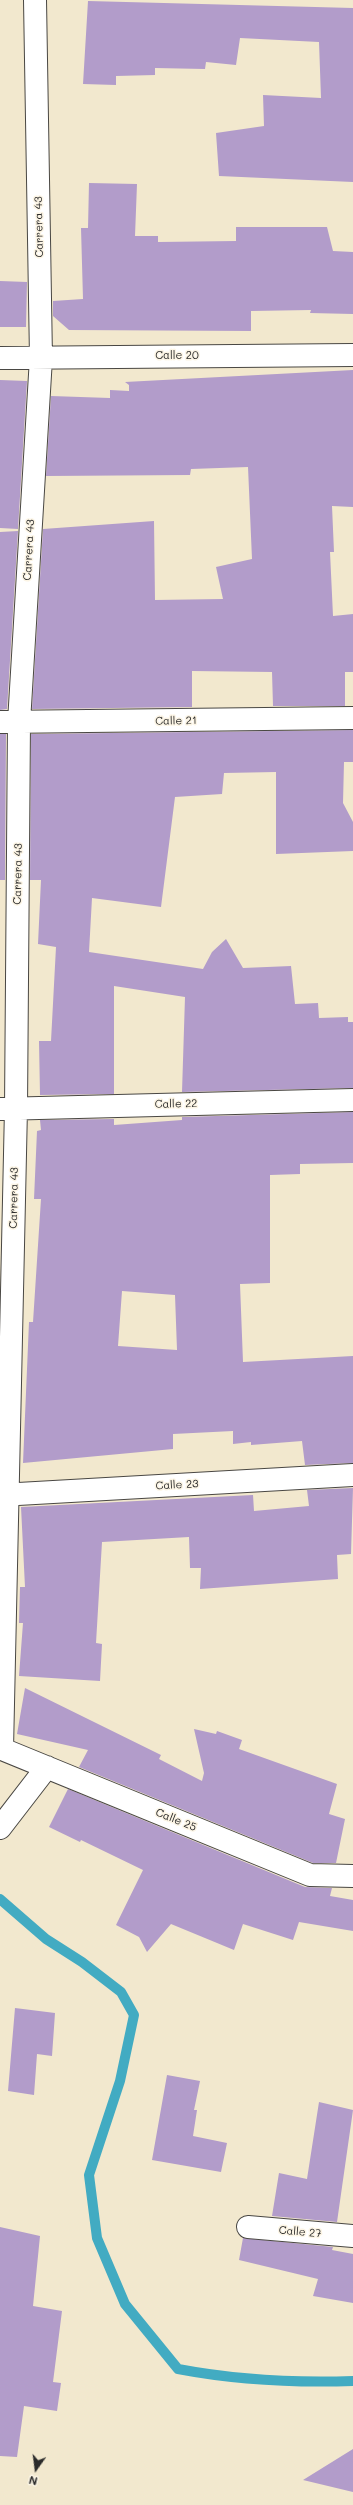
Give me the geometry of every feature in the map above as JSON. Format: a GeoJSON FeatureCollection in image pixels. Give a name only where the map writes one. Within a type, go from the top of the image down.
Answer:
{"type":"FeatureCollection","features":[{"type":"Feature","properties":{"kind":"street","name":"Carrera 43"},"geometry":{"type":"LineString","coordinates":[[2,1748],[10,722],[41,358],[35,0]]}},
{"type":"Feature","properties":{"kind":"street","name":"Calle 20"},"geometry":{"type":"LineString","coordinates":[[0,358],[353,355]]}},
{"type":"Feature","properties":{"kind":"street","name":"Calle 21"},"geometry":{"type":"LineString","coordinates":[[10,722],[353,718]]}},
{"type":"Feature","properties":{"kind":"street","name":"Calle 22"},"geometry":{"type":"LineString","coordinates":[[8,1108],[353,1100]]}},
{"type":"Feature","properties":{"kind":"street","name":"Calle 23"},"geometry":{"type":"LineString","coordinates":[[4,1495],[353,1475]]}},
{"type":"Feature","properties":{"kind":"street","name":"Calle 25"},"geometry":{"type":"LineString","coordinates":[[2,1748],[310,1875],[353,1876]]}},
{"type":"Feature","properties":{"kind":"street"},"geometry":{"type":"LineString","coordinates":[[0,1828],[46,1767]]}},
{"type":"Feature","properties":{"kind":"street","name":"Calle 27"},"geometry":{"type":"LineString","coordinates":[[248,2227],[353,2236]]}},
{"type":"Feature","properties":{"kind":"building"},"geometry":{"type":"Polygon","coordinates":[[[88,1],[353,8],[353,182],[219,176],[216,133],[264,126],[263,95],[321,98],[319,42],[240,38],[236,65],[206,62],[205,69],[155,68],[155,75],[116,76],[116,85],[83,84],[88,1]]]}},
{"type":"Feature","properties":{"kind":"building"},"geometry":{"type":"Polygon","coordinates":[[[89,183],[137,184],[135,236],[158,236],[158,242],[236,241],[236,227],[327,227],[333,251],[353,252],[353,314],[310,313],[311,310],[251,311],[251,331],[69,330],[53,316],[53,301],[83,299],[81,228],[88,228],[89,183]]]}},
{"type":"Feature","properties":{"kind":"building"},"geometry":{"type":"Polygon","coordinates":[[[0,281],[27,282],[26,327],[0,327],[0,281]]]}},
{"type":"Feature","properties":{"kind":"building"},"geometry":{"type":"Polygon","coordinates":[[[353,370],[353,507],[332,506],[334,552],[330,552],[333,616],[353,614],[353,672],[345,672],[345,706],[273,706],[272,672],[192,671],[192,707],[32,709],[43,529],[154,521],[155,600],[223,599],[216,567],[252,559],[248,467],[191,469],[190,475],[46,476],[51,396],[110,398],[110,390],[129,391],[129,385],[125,382],[353,370]]]}},
{"type":"Feature","properties":{"kind":"building"},"geometry":{"type":"Polygon","coordinates":[[[0,380],[27,381],[18,529],[0,528],[0,380]]]}},
{"type":"Feature","properties":{"kind":"building"},"geometry":{"type":"Polygon","coordinates":[[[18,531],[7,709],[0,710],[0,532],[18,531]]]}},
{"type":"Feature","properties":{"kind":"building"},"geometry":{"type":"Polygon","coordinates":[[[353,730],[353,762],[344,762],[343,803],[353,822],[353,851],[276,854],[276,772],[224,773],[222,794],[175,797],[161,907],[92,898],[89,952],[203,969],[212,952],[226,939],[243,968],[291,966],[295,1004],[318,1003],[319,1018],[348,1017],[348,1022],[353,1022],[353,1088],[182,1092],[185,997],[114,986],[114,1094],[40,1095],[39,1041],[51,1041],[56,947],[38,944],[41,880],[30,880],[31,734],[353,730]]]}},
{"type":"Feature","properties":{"kind":"building"},"geometry":{"type":"Polygon","coordinates":[[[0,734],[6,734],[5,880],[0,880],[0,734]]]}},
{"type":"Feature","properties":{"kind":"building"},"geometry":{"type":"Polygon","coordinates":[[[353,1112],[353,1163],[300,1164],[300,1174],[270,1175],[270,1283],[240,1284],[243,1362],[353,1356],[353,1463],[305,1465],[302,1441],[251,1445],[251,1442],[233,1444],[233,1431],[173,1434],[173,1449],[23,1463],[29,1322],[33,1322],[41,1199],[34,1199],[37,1131],[41,1130],[40,1120],[114,1119],[114,1125],[182,1120],[182,1117],[353,1112]],[[122,1291],[118,1346],[177,1350],[175,1295],[122,1291]]]}},
{"type":"Feature","properties":{"kind":"building"},"geometry":{"type":"Polygon","coordinates":[[[353,1488],[351,1554],[337,1555],[338,1579],[200,1589],[201,1568],[190,1568],[189,1537],[102,1542],[96,1643],[102,1644],[100,1681],[19,1676],[23,1623],[19,1623],[20,1587],[25,1587],[21,1507],[253,1495],[254,1511],[309,1506],[307,1490],[353,1488]]]}},
{"type":"Feature","properties":{"kind":"building"},"geometry":{"type":"Polygon","coordinates":[[[25,1688],[161,1755],[159,1759],[202,1781],[204,1773],[194,1729],[216,1734],[217,1731],[242,1740],[239,1749],[337,1784],[329,1814],[345,1819],[336,1863],[313,1863],[79,1767],[88,1750],[17,1734],[25,1688]]]}},
{"type":"Feature","properties":{"kind":"building"},"geometry":{"type":"Polygon","coordinates":[[[68,1789],[305,1887],[332,1888],[330,1896],[353,1900],[353,1931],[299,1922],[293,1940],[243,1924],[234,1950],[171,1924],[147,1952],[139,1937],[116,1925],[143,1870],[81,1840],[80,1842],[49,1827],[68,1789]]]}},
{"type":"Feature","properties":{"kind":"building"},"geometry":{"type":"Polygon","coordinates":[[[15,2008],[55,2013],[52,2056],[37,2054],[34,2095],[8,2091],[15,2008]]]}},
{"type":"Feature","properties":{"kind":"building"},"geometry":{"type":"Polygon","coordinates":[[[167,2075],[200,2081],[194,2110],[197,2110],[193,2136],[227,2143],[221,2172],[152,2160],[167,2075]]]}},
{"type":"Feature","properties":{"kind":"building"},"geometry":{"type":"Polygon","coordinates":[[[319,2102],[353,2110],[337,2222],[272,2216],[279,2173],[307,2179],[319,2102]]]}},
{"type":"Feature","properties":{"kind":"building"},"geometry":{"type":"Polygon","coordinates":[[[0,2227],[40,2236],[33,2306],[62,2311],[53,2382],[61,2383],[57,2411],[24,2406],[17,2457],[0,2456],[0,2227]]]}},
{"type":"Feature","properties":{"kind":"building"},"geometry":{"type":"Polygon","coordinates":[[[243,2238],[333,2247],[332,2250],[353,2254],[353,2303],[313,2296],[318,2279],[239,2260],[243,2238]]]}},
{"type":"Feature","properties":{"kind":"building"},"geometry":{"type":"Polygon","coordinates":[[[353,2449],[353,2492],[303,2480],[353,2449]]]}},
{"type":"Feature","properties":{"kind":"waterway"},"geometry":{"type":"LineString","coordinates":[[0,1899],[46,1939],[82,1962],[121,1992],[134,2015],[120,2081],[89,2175],[97,2238],[125,2304],[178,2369],[222,2376],[265,2380],[309,2382],[353,2381]]}}]}
